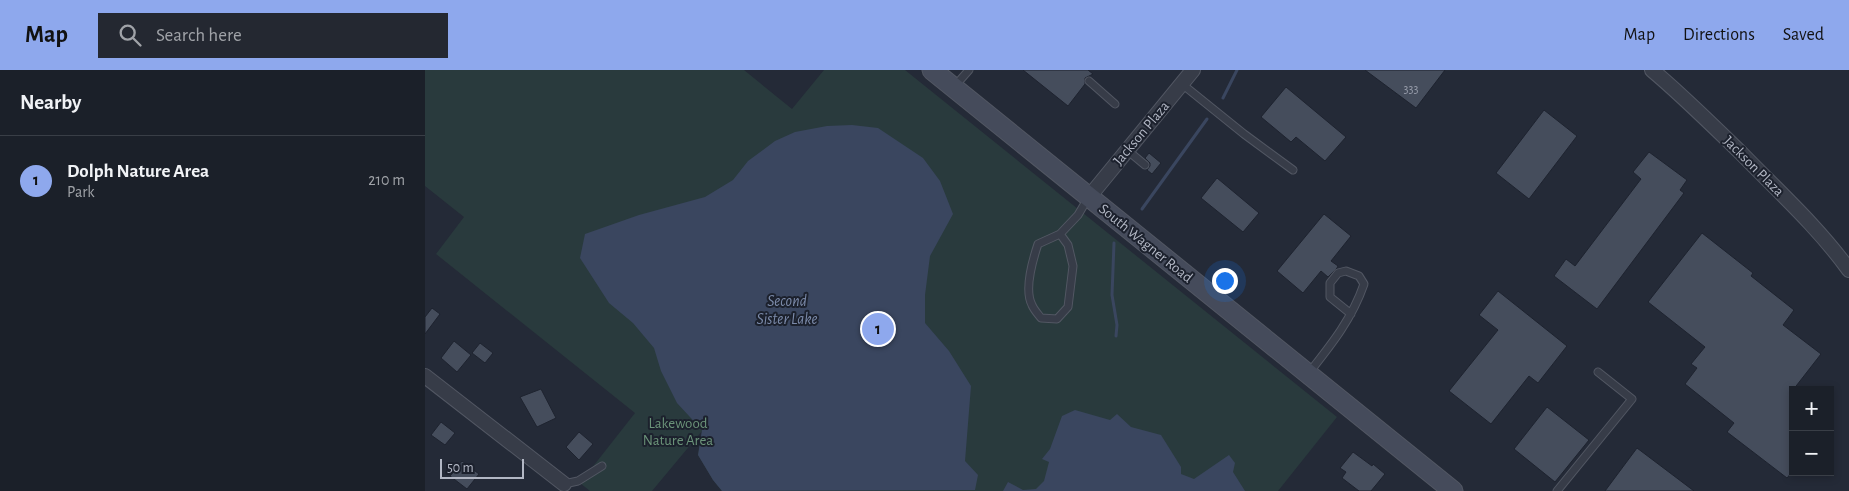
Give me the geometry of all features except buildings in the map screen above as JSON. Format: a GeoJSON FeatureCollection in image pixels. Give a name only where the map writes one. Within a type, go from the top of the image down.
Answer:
{"type":"FeatureCollection","features":[{"type":"Feature","properties":{"kind":"main road","name":"South Wagner Road"},"geometry":{"type":"LineString","coordinates":[[933,70],[1453,491]]}},
{"type":"Feature","properties":{"kind":"street","name":"Jackson Plaza"},"geometry":{"type":"LineString","coordinates":[[1089,196],[1193,70]]}},
{"type":"Feature","properties":{"kind":"street","name":"Jackson Plaza"},"geometry":{"type":"LineString","coordinates":[[1652,70],[1696,109],[1780,192],[1814,228],[1849,270]]}},
{"type":"Feature","properties":{"kind":"street"},"geometry":{"type":"LineString","coordinates":[[425,376],[564,484]]}},
{"type":"Feature","properties":{"kind":"lane"},"geometry":{"type":"LineString","coordinates":[[954,87],[969,70]]}},
{"type":"Feature","properties":{"kind":"lane"},"geometry":{"type":"LineString","coordinates":[[1089,81],[1115,104]]}},
{"type":"Feature","properties":{"kind":"lane"},"geometry":{"type":"LineString","coordinates":[[1182,84],[1244,134],[1293,170]]}},
{"type":"Feature","properties":{"kind":"lane"},"geometry":{"type":"LineString","coordinates":[[1127,150],[1145,165]]}},
{"type":"Feature","properties":{"kind":"lane"},"geometry":{"type":"LineString","coordinates":[[1061,234],[1069,244],[1073,266],[1068,307],[1057,319],[1041,318],[1031,305],[1029,294],[1031,263],[1038,244],[1061,234],[1078,215],[1089,196]]}},
{"type":"Feature","properties":{"kind":"lane"},"geometry":{"type":"LineString","coordinates":[[1308,374],[1351,314],[1356,306],[1364,284],[1359,276],[1345,271],[1338,273],[1330,283],[1330,297],[1351,314]]}},
{"type":"Feature","properties":{"kind":"lane"},"geometry":{"type":"LineString","coordinates":[[1557,491],[1632,399],[1598,372]]}},
{"type":"Feature","properties":{"kind":"lane"},"geometry":{"type":"LineString","coordinates":[[564,484],[578,481],[602,466]]}},
{"type":"Feature","properties":{"kind":"green space","name":"Lakewood Nature Area"},"geometry":{"type":"Polygon","coordinates":[[[425,70],[744,70],[792,109],[824,70],[905,70],[1337,417],[1278,491],[722,491],[698,455],[702,431],[652,491],[590,491],[580,483],[635,413],[436,254],[464,217],[425,186],[425,70]]]}},
{"type":"Feature","properties":{"kind":"water","name":"Second Sister Lake"},"geometry":{"type":"Polygon","coordinates":[[[852,125],[878,128],[923,158],[940,181],[953,214],[930,256],[925,295],[925,323],[949,351],[971,386],[965,461],[978,475],[975,490],[722,491],[698,455],[702,430],[677,403],[661,371],[654,348],[633,323],[609,303],[580,258],[585,234],[639,215],[705,197],[733,180],[748,161],[775,141],[795,132],[827,126],[852,125]]]}},
{"type":"Feature","properties":{"kind":"water"},"geometry":{"type":"Polygon","coordinates":[[[1075,410],[1110,420],[1117,414],[1131,427],[1161,435],[1181,467],[1181,474],[1194,479],[1229,455],[1235,463],[1233,472],[1245,491],[1003,491],[1008,482],[1023,490],[1036,489],[1044,481],[1049,462],[1042,459],[1050,449],[1062,416],[1075,410]]]}},
{"type":"Feature","properties":{"kind":"waterway"},"geometry":{"type":"LineString","coordinates":[[1223,98],[1237,70]]}},
{"type":"Feature","properties":{"kind":"waterway"},"geometry":{"type":"LineString","coordinates":[[1142,209],[1207,119]]}},
{"type":"Feature","properties":{"kind":"waterway"},"geometry":{"type":"LineString","coordinates":[[1114,243],[1112,295],[1117,325],[1116,336]]}},
{"type":"Feature","properties":{"kind":"place","name":"Dolph Nature Area"},"geometry":{"type":"Point","coordinates":[878,329]}}]}
